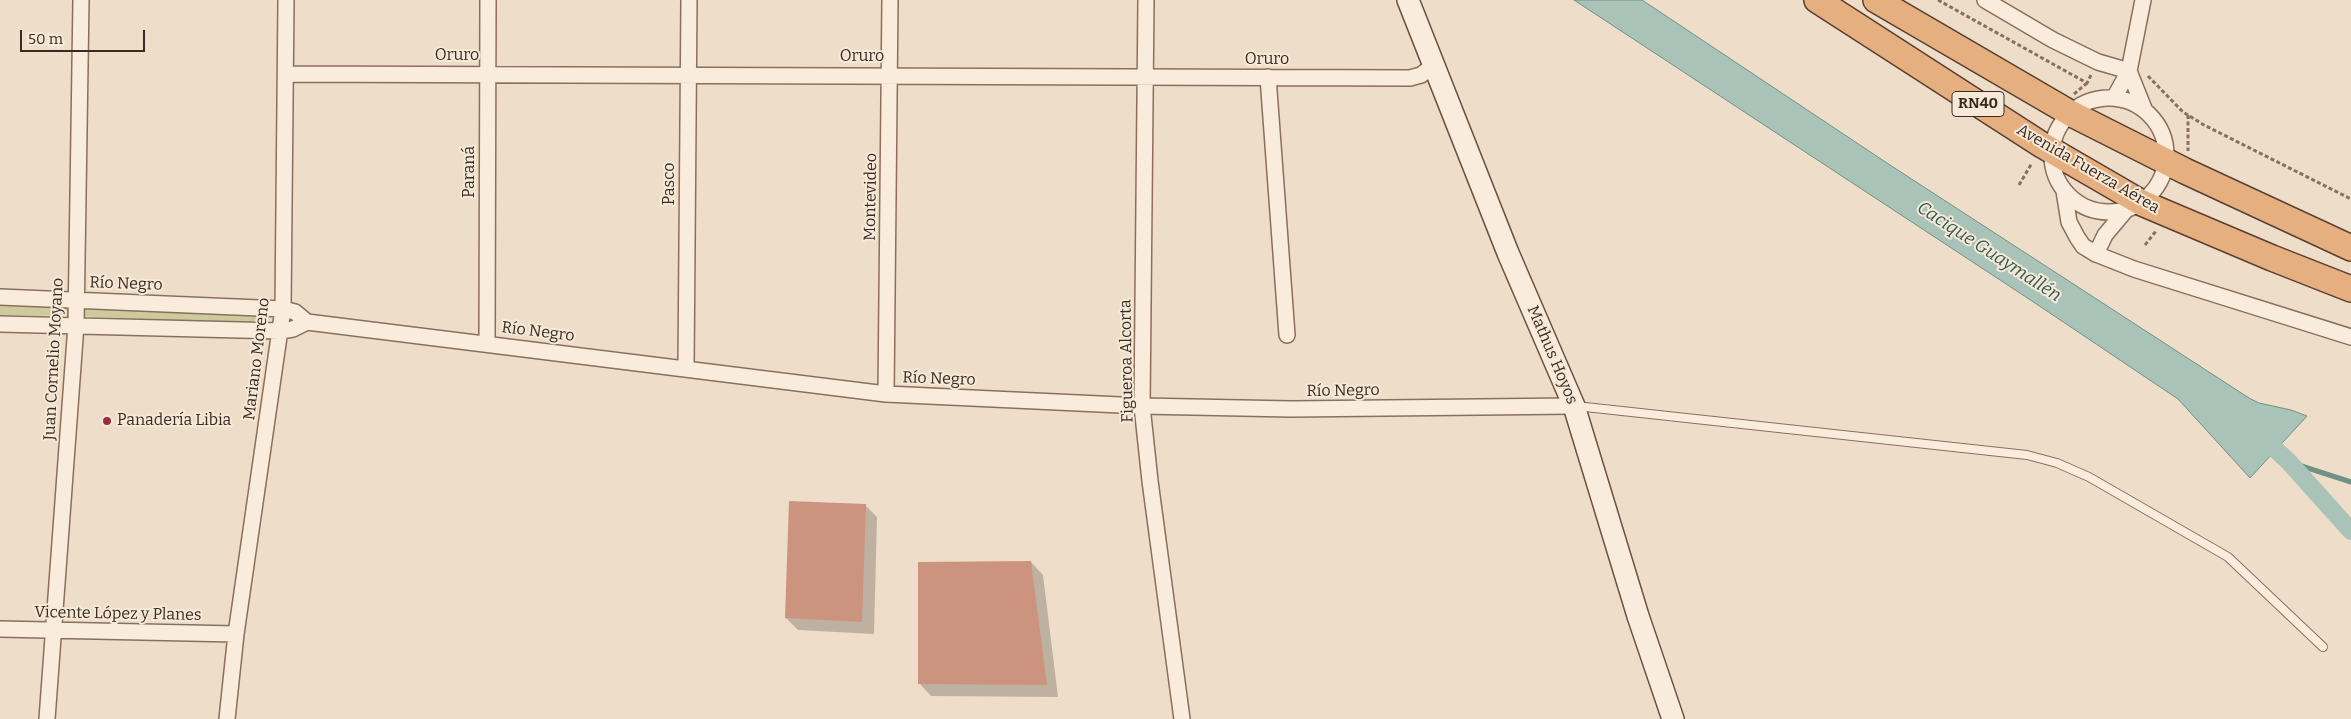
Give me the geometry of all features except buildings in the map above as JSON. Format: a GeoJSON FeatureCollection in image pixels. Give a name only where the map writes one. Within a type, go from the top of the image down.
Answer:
{"type":"FeatureCollection","features":[{"type":"Feature","properties":{"kind":"highway","name":"Avenida Fuerza Aérea"},"geometry":{"type":"LineString","coordinates":[[1818,0],[2134,206],[2351,289]]}},
{"type":"Feature","properties":{"kind":"highway","name":"RN40"},"geometry":{"type":"LineString","coordinates":[[1876,0],[2070,113],[2166,162],[2351,248]]}},
{"type":"Feature","properties":{"kind":"main road","name":"Mathus Hoyos"},"geometry":{"type":"LineString","coordinates":[[1408,0],[1508,253],[1574,406],[1638,616],[1673,719]]}},
{"type":"Feature","properties":{"kind":"street","name":"Juan Cornelio Moyano"},"geometry":{"type":"LineString","coordinates":[[47,719],[76,325],[81,0]]}},
{"type":"Feature","properties":{"kind":"street","name":"Mariano Moreno"},"geometry":{"type":"LineString","coordinates":[[227,719],[236,634],[283,309],[286,0]]}},
{"type":"Feature","properties":{"kind":"street","name":"Paraná"},"geometry":{"type":"LineString","coordinates":[[487,343],[488,0]]}},
{"type":"Feature","properties":{"kind":"street","name":"Pasco"},"geometry":{"type":"LineString","coordinates":[[686,368],[688,0]]}},
{"type":"Feature","properties":{"kind":"street","name":"Montevideo"},"geometry":{"type":"LineString","coordinates":[[886,394],[890,0]]}},
{"type":"Feature","properties":{"kind":"street","name":"Figueroa Alcorta"},"geometry":{"type":"LineString","coordinates":[[1146,0],[1142,406],[1150,481],[1182,719]]}},
{"type":"Feature","properties":{"kind":"street"},"geometry":{"type":"LineString","coordinates":[[1985,0],[2053,40],[2098,62],[2129,71]]}},
{"type":"Feature","properties":{"kind":"street"},"geometry":{"type":"LineString","coordinates":[[2114,98],[2129,71],[2143,0]]}},
{"type":"Feature","properties":{"kind":"street","name":"Oruro"},"geometry":{"type":"LineString","coordinates":[[286,74],[488,73],[1410,78],[1421,75],[1434,64]]}},
{"type":"Feature","properties":{"kind":"street"},"geometry":{"type":"LineString","coordinates":[[2129,71],[2145,111]]}},
{"type":"Feature","properties":{"kind":"street"},"geometry":{"type":"LineString","coordinates":[[1268,77],[1288,335]]}},
{"type":"Feature","properties":{"kind":"street"},"geometry":{"type":"LineString","coordinates":[[2096,254],[2104,235],[2134,206],[2154,192],[2162,177],[2166,162],[2165,142],[2158,125],[2145,111],[2130,102],[2114,98],[2098,99],[2083,104],[2070,113],[2060,124],[2054,137],[2051,151],[2052,167],[2058,183],[2081,206],[2095,211],[2111,213],[2134,206]]}},
{"type":"Feature","properties":{"kind":"street"},"geometry":{"type":"LineString","coordinates":[[2064,191],[2069,222],[2084,246],[2096,254],[2134,269],[2351,337]]}},
{"type":"Feature","properties":{"kind":"street","name":"Río Negro"},"geometry":{"type":"LineString","coordinates":[[0,297],[283,309],[295,312],[307,322],[886,394],[1142,406],[1292,409],[1574,406]]}},
{"type":"Feature","properties":{"kind":"street","name":"Río Negro"},"geometry":{"type":"LineString","coordinates":[[0,324],[280,331],[293,329],[307,322]]}},
{"type":"Feature","properties":{"kind":"street","name":"Vicente López y Planes"},"geometry":{"type":"LineString","coordinates":[[0,629],[236,634]]}},
{"type":"Feature","properties":{"kind":"lane"},"geometry":{"type":"LineString","coordinates":[[1574,406],[2027,455],[2057,463],[2089,477],[2228,557],[2323,648]]}},
{"type":"Feature","properties":{"kind":"shaded area"},"geometry":{"type":"Polygon","coordinates":[[[0,304],[72,304],[72,316],[0,315],[0,304]]]}},
{"type":"Feature","properties":{"kind":"shaded area"},"geometry":{"type":"Polygon","coordinates":[[[79,306],[251,312],[257,318],[250,324],[79,316],[79,306]]]}},
{"type":"Feature","properties":{"kind":"water"},"geometry":{"type":"Polygon","coordinates":[[[1574,0],[1642,0],[1890,165],[2249,398],[2259,403],[2291,410],[2307,416],[2250,478],[2178,399],[1574,0]]]}},
{"type":"Feature","properties":{"kind":"waterway","name":"Cacique Guaymallén"},"geometry":{"type":"LineString","coordinates":[[2260,435],[2289,462],[2351,531]]}},
{"type":"Feature","properties":{"kind":"waterway"},"geometry":{"type":"LineString","coordinates":[[2289,462],[2351,482]]}},
{"type":"Feature","properties":{"kind":"place","name":"Panadería Libia"},"geometry":{"type":"Point","coordinates":[107,421]}}]}
